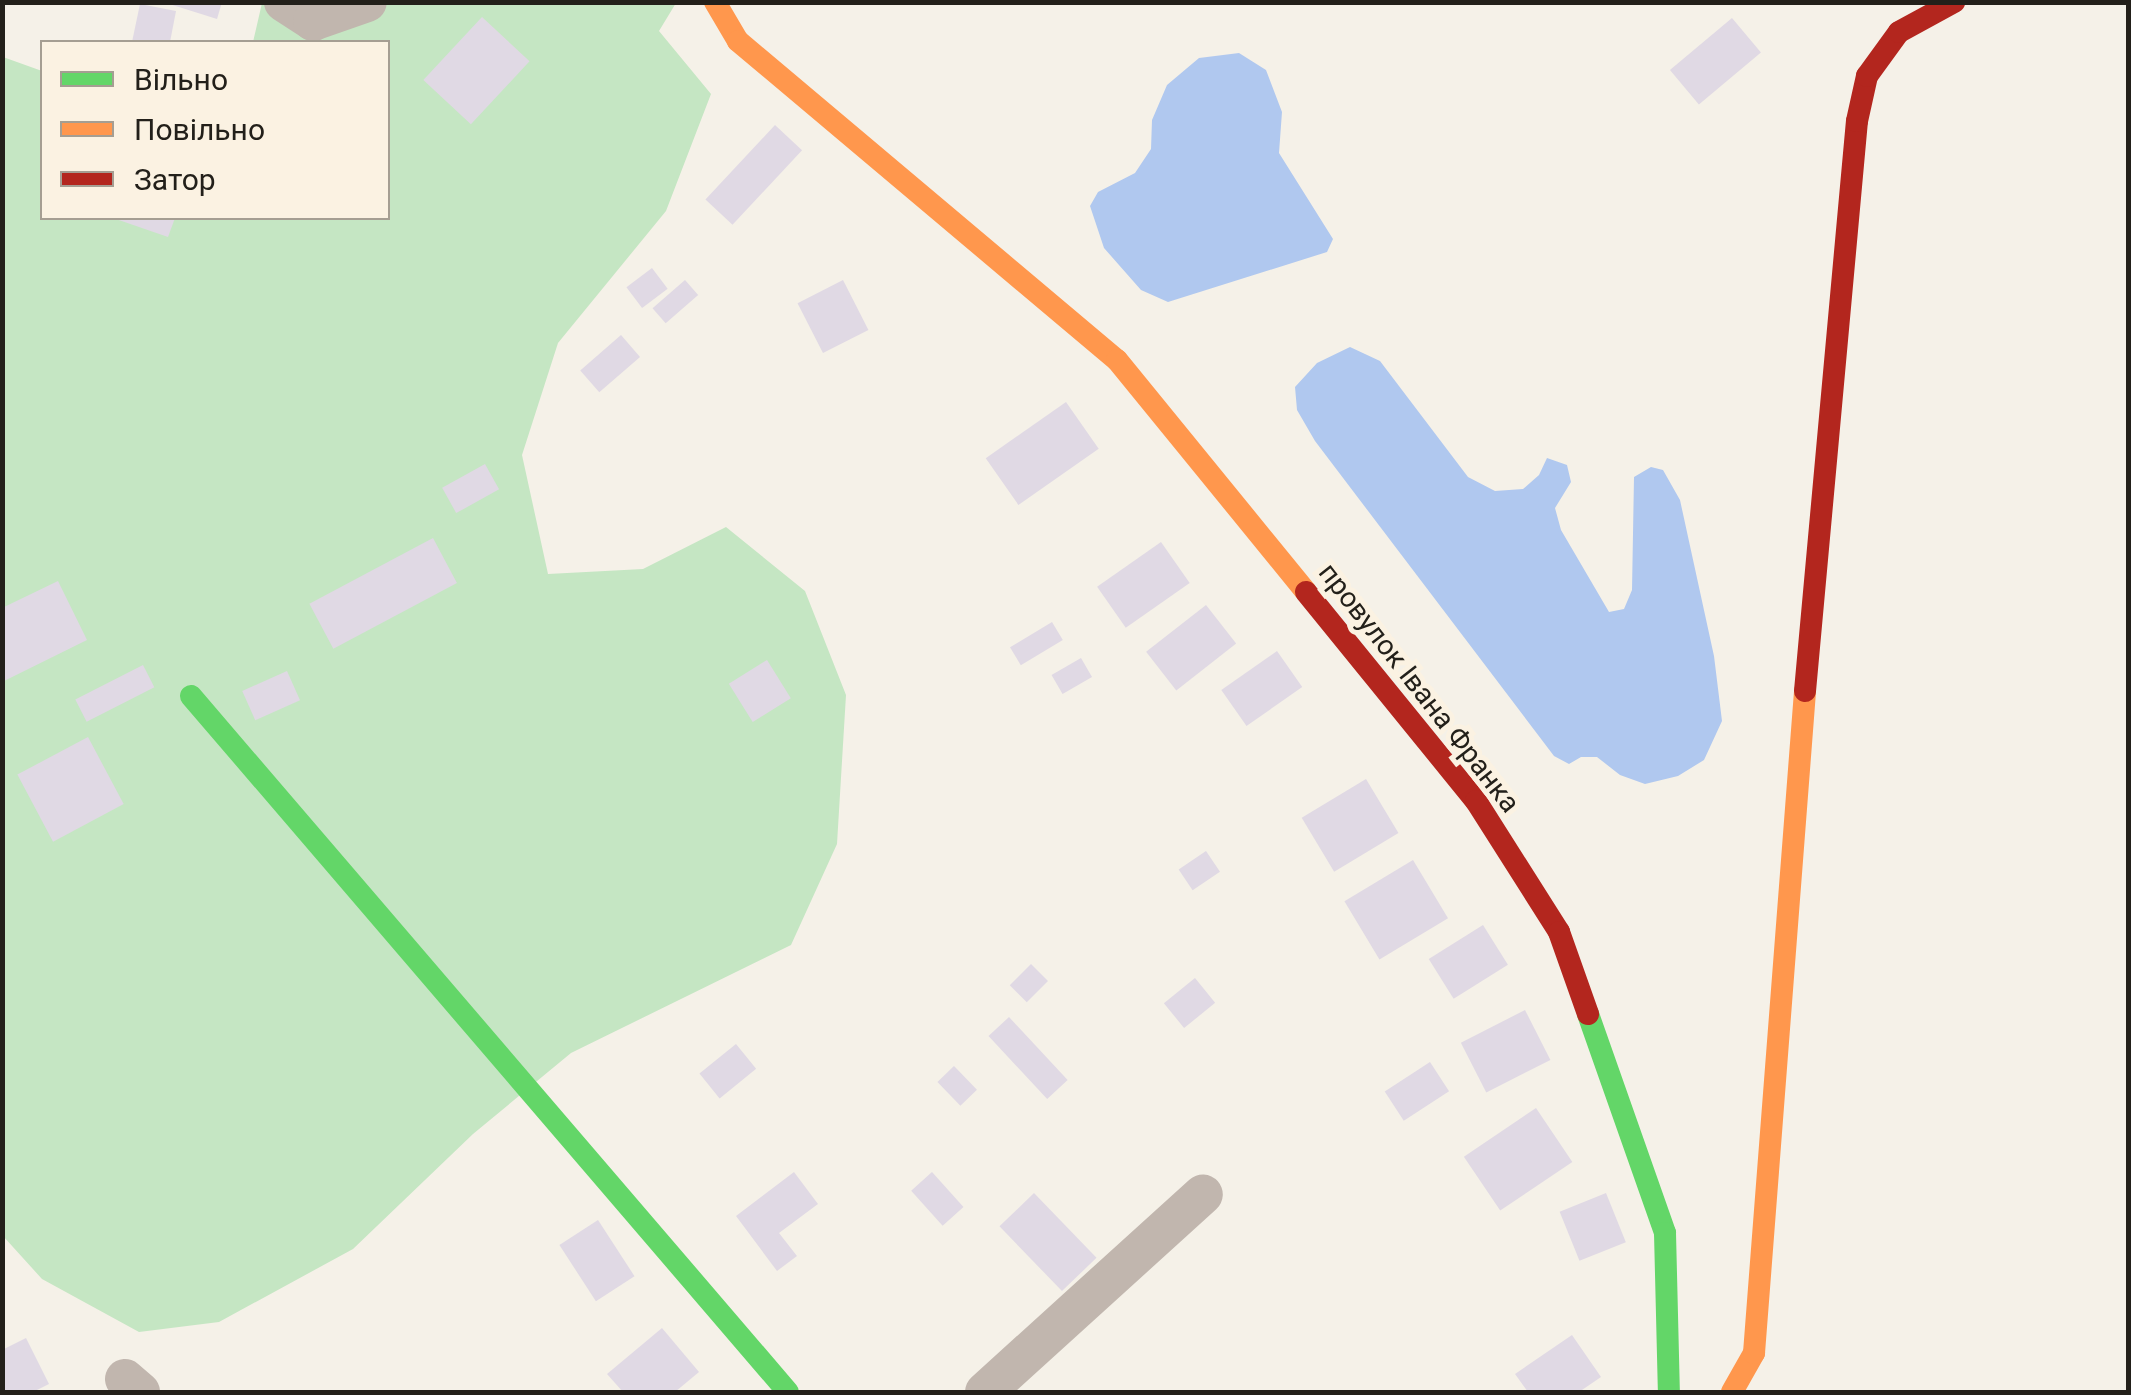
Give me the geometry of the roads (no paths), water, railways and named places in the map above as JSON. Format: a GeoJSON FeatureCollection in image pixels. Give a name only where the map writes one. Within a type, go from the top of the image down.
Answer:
{"type":"FeatureCollection","features":[{"type":"Feature","properties":{"kind":"street"},"geometry":{"type":"LineString","coordinates":[[284,2],[313,21],[367,2]]}},
{"type":"Feature","properties":{"kind":"street","name":"провулок Івана Франка"},"geometry":{"type":"LineString","coordinates":[[715,2],[738,41],[1102,347],[1476,800],[1559,932],[1666,1233],[1668,1392]]}},
{"type":"Feature","properties":{"kind":"street"},"geometry":{"type":"LineString","coordinates":[[1732,1392],[1754,1354],[1794,811],[1856,121],[1867,76],[1900,32],[1954,2]]}},
{"type":"Feature","properties":{"kind":"street"},"geometry":{"type":"LineString","coordinates":[[191,696],[788,1392]]}},
{"type":"Feature","properties":{"kind":"street"},"geometry":{"type":"LineString","coordinates":[[984,1392],[1203,1194]]}},
{"type":"Feature","properties":{"kind":"water"},"geometry":{"type":"Polygon","coordinates":[[[1239,53],[1266,70],[1282,112],[1279,153],[1333,239],[1327,252],[1168,302],[1141,290],[1104,248],[1090,206],[1098,192],[1135,173],[1151,149],[1152,120],[1167,85],[1199,58],[1239,53]]]}},
{"type":"Feature","properties":{"kind":"water"},"geometry":{"type":"Polygon","coordinates":[[[1350,347],[1380,361],[1468,477],[1495,491],[1523,489],[1539,475],[1547,458],[1567,465],[1571,482],[1555,508],[1561,530],[1609,612],[1624,609],[1632,590],[1634,477],[1651,467],[1663,470],[1680,500],[1714,656],[1722,721],[1704,760],[1678,776],[1645,784],[1620,775],[1597,757],[1581,757],[1569,764],[1554,756],[1315,441],[1297,410],[1295,387],[1317,363],[1350,347]]]}}]}
